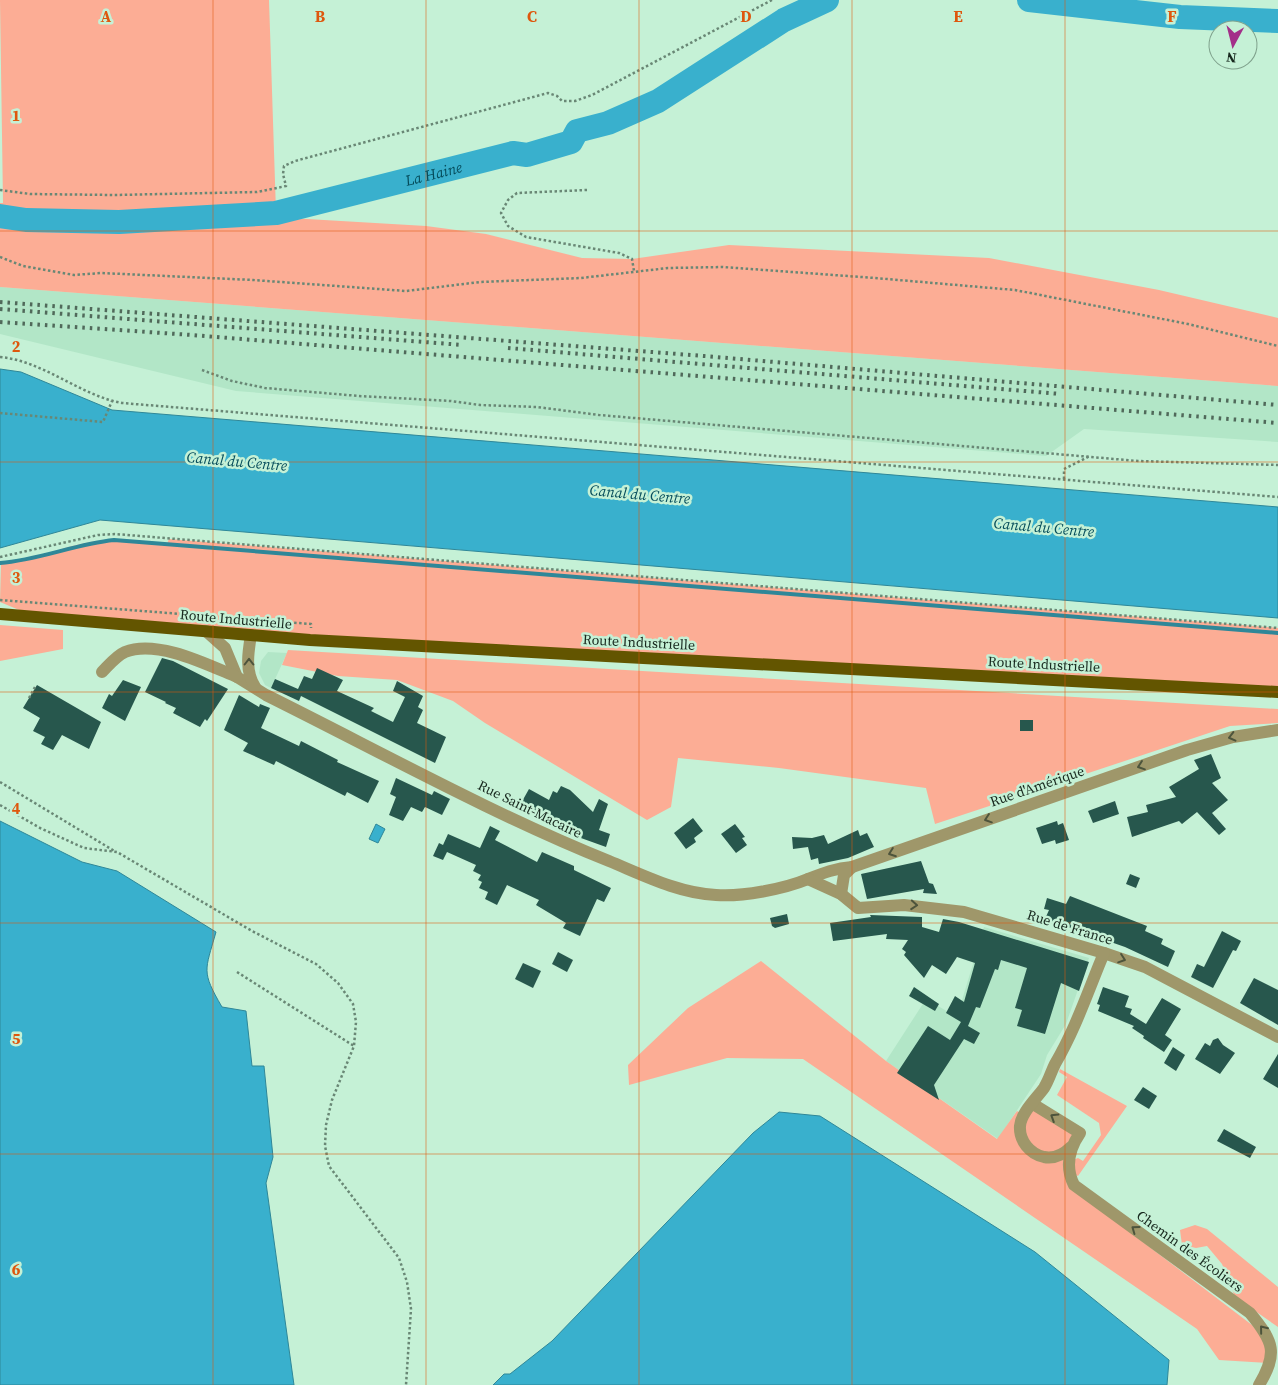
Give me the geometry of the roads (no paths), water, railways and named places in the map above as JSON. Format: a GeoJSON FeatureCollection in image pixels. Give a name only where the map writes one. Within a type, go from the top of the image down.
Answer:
{"type":"FeatureCollection","features":[{"type":"Feature","properties":{"kind":"main road","name":"Route Industrielle"},"geometry":{"type":"LineString","coordinates":[[0,614],[206,632],[411,646],[1278,692]]}},
{"type":"Feature","properties":{"kind":"street"},"geometry":{"type":"LineString","coordinates":[[206,632],[225,648],[237,678]]}},
{"type":"Feature","properties":{"kind":"street"},"geometry":{"type":"LineString","coordinates":[[251,635],[248,663],[250,678],[255,687]]}},
{"type":"Feature","properties":{"kind":"street","name":"Rue Saint-Macaire"},"geometry":{"type":"LineString","coordinates":[[102,672],[123,653],[133,649],[177,652],[237,678],[266,695],[547,835],[666,884],[704,894],[732,896],[748,894],[808,879]]}},
{"type":"Feature","properties":{"kind":"street","name":"Rue d'Amérique"},"geometry":{"type":"LineString","coordinates":[[808,879],[819,873],[852,867],[1187,750],[1233,736],[1278,730]]}},
{"type":"Feature","properties":{"kind":"street"},"geometry":{"type":"LineString","coordinates":[[841,894],[844,875],[852,867]]}},
{"type":"Feature","properties":{"kind":"street","name":"Rue de France"},"geometry":{"type":"LineString","coordinates":[[808,879],[841,894],[858,908],[904,905],[964,912],[1104,953],[1145,967],[1278,1037]]}},
{"type":"Feature","properties":{"kind":"street"},"geometry":{"type":"LineString","coordinates":[[1071,1147],[1064,1154],[1048,1157],[1037,1154],[1023,1142],[1020,1127],[1024,1115],[1049,1080],[1054,1066],[1070,1040],[1104,953]]}},
{"type":"Feature","properties":{"kind":"street","name":"Chemin des Écoliers"},"geometry":{"type":"LineString","coordinates":[[1033,1104],[1080,1133],[1071,1147],[1068,1164],[1069,1175],[1074,1185],[1250,1313],[1266,1332],[1277,1348],[1276,1362],[1259,1385]]}},
{"type":"Feature","properties":{"kind":"water","name":"Canal du Centre"},"geometry":{"type":"Polygon","coordinates":[[[0,369],[21,372],[112,410],[1278,507],[1278,618],[100,520],[0,548],[0,369]]]}},
{"type":"Feature","properties":{"kind":"water"},"geometry":{"type":"Polygon","coordinates":[[[0,821],[82,862],[117,871],[216,932],[209,955],[208,978],[222,1007],[246,1011],[252,1066],[264,1066],[273,1157],[266,1183],[294,1385],[0,1385],[0,821]]]}},
{"type":"Feature","properties":{"kind":"water"},"geometry":{"type":"Polygon","coordinates":[[[376,824],[385,829],[378,843],[369,839],[376,824]]]}},
{"type":"Feature","properties":{"kind":"water"},"geometry":{"type":"Polygon","coordinates":[[[779,1112],[820,1116],[1035,1252],[1169,1360],[1167,1385],[493,1385],[504,1374],[510,1374],[552,1341],[753,1133],[779,1112]]]}},
{"type":"Feature","properties":{"kind":"waterway","name":"La Haine"},"geometry":{"type":"LineString","coordinates":[[0,216],[26,220],[119,222],[276,213],[513,153],[527,155],[571,142],[577,131],[608,123],[658,101],[784,20],[827,0]]}},
{"type":"Feature","properties":{"kind":"waterway","name":"La Haine"},"geometry":{"type":"LineString","coordinates":[[1029,0],[1180,17],[1278,21]]}},
{"type":"Feature","properties":{"kind":"waterway"},"geometry":{"type":"LineString","coordinates":[[0,563],[29,559],[114,540],[1278,633]]}},
{"type":"Feature","properties":{"kind":"railway"},"geometry":{"type":"LineString","coordinates":[[0,302],[704,356],[1278,405]]}},
{"type":"Feature","properties":{"kind":"railway"},"geometry":{"type":"LineString","coordinates":[[0,309],[463,345]]}},
{"type":"Feature","properties":{"kind":"railway"},"geometry":{"type":"LineString","coordinates":[[0,322],[192,335],[1278,423]]}},
{"type":"Feature","properties":{"kind":"railway"},"geometry":{"type":"LineString","coordinates":[[508,348],[1061,394]]}}]}
